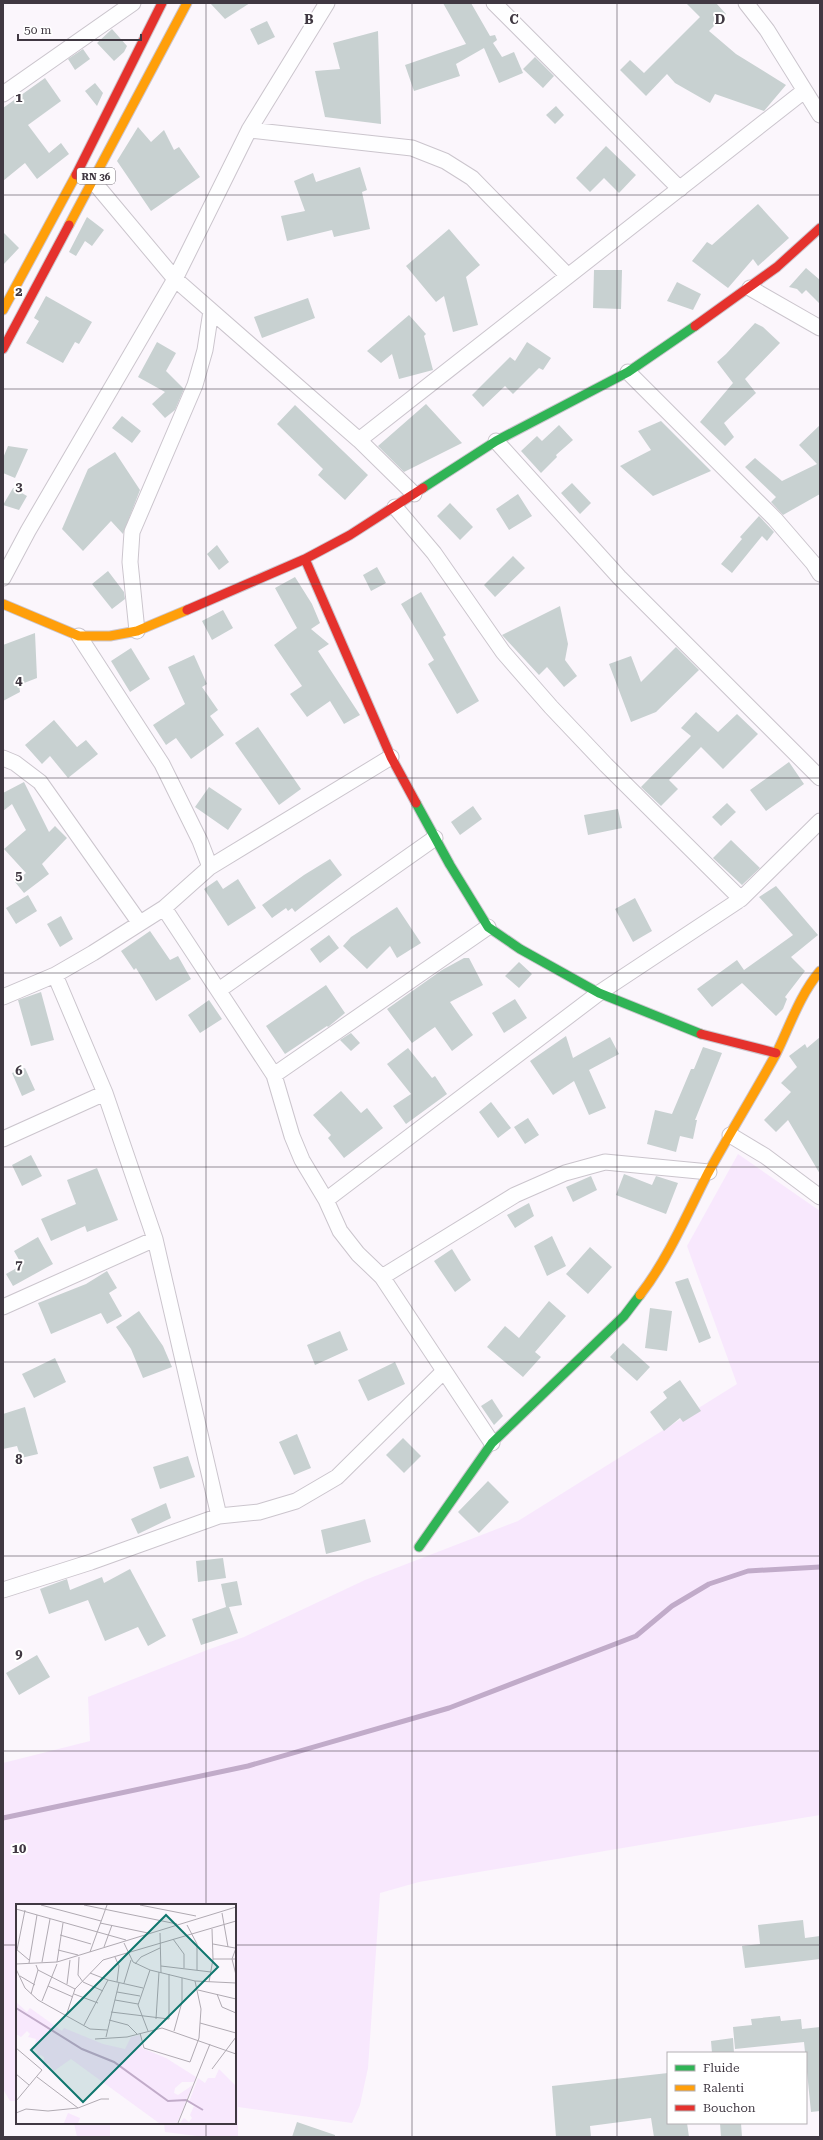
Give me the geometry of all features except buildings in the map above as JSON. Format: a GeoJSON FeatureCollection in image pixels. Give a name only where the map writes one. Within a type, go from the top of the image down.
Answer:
{"type":"FeatureCollection","features":[{"type":"Feature","properties":{"kind":"street"},"geometry":{"type":"LineString","coordinates":[[3,94],[133,3]]}},
{"type":"Feature","properties":{"kind":"street","name":"RN 36"},"geometry":{"type":"LineString","coordinates":[[3,310],[82,164],[162,3]]}},
{"type":"Feature","properties":{"kind":"street","name":"RN 36"},"geometry":{"type":"LineString","coordinates":[[3,349],[187,3]]}},
{"type":"Feature","properties":{"kind":"street"},"geometry":{"type":"LineString","coordinates":[[3,578],[32,524],[174,279],[249,130],[328,3]]}},
{"type":"Feature","properties":{"kind":"street"},"geometry":{"type":"LineString","coordinates":[[494,3],[680,189]]}},
{"type":"Feature","properties":{"kind":"street"},"geometry":{"type":"LineString","coordinates":[[746,3],[767,30],[820,115]]}},
{"type":"Feature","properties":{"kind":"street"},"geometry":{"type":"LineString","coordinates":[[359,440],[804,91]]}},
{"type":"Feature","properties":{"kind":"street"},"geometry":{"type":"LineString","coordinates":[[249,130],[412,148],[446,161],[472,178],[568,276]]}},
{"type":"Feature","properties":{"kind":"street"},"geometry":{"type":"LineString","coordinates":[[93,181],[174,279],[359,440],[414,494]]}},
{"type":"Feature","properties":{"kind":"street"},"geometry":{"type":"LineString","coordinates":[[3,604],[79,636],[110,636],[137,631],[305,560],[350,535],[395,507],[496,441],[628,372],[750,288],[777,267],[820,228]]}},
{"type":"Feature","properties":{"kind":"street"},"geometry":{"type":"LineString","coordinates":[[3,285],[24,271]]}},
{"type":"Feature","properties":{"kind":"street"},"geometry":{"type":"LineString","coordinates":[[750,288],[820,328]]}},
{"type":"Feature","properties":{"kind":"street"},"geometry":{"type":"LineString","coordinates":[[137,631],[130,562],[132,532],[195,385],[205,350],[211,311]]}},
{"type":"Feature","properties":{"kind":"street"},"geometry":{"type":"LineString","coordinates":[[628,372],[775,519],[813,563],[820,574]]}},
{"type":"Feature","properties":{"kind":"street"},"geometry":{"type":"LineString","coordinates":[[496,441],[619,577],[820,778]]}},
{"type":"Feature","properties":{"kind":"street"},"geometry":{"type":"LineString","coordinates":[[395,507],[434,553],[504,652],[551,707],[606,765],[741,899]]}},
{"type":"Feature","properties":{"kind":"street"},"geometry":{"type":"LineString","coordinates":[[305,560],[391,756],[435,838],[488,927],[520,949],[600,993],[703,1035],[776,1053]]}},
{"type":"Feature","properties":{"kind":"street"},"geometry":{"type":"LineString","coordinates":[[79,636],[162,764],[200,841],[210,867]]}},
{"type":"Feature","properties":{"kind":"street"},"geometry":{"type":"LineString","coordinates":[[3,997],[55,975],[164,908],[210,867],[391,756]]}},
{"type":"Feature","properties":{"kind":"street"},"geometry":{"type":"LineString","coordinates":[[3,758],[22,767],[40,782],[139,922]]}},
{"type":"Feature","properties":{"kind":"street"},"geometry":{"type":"LineString","coordinates":[[326,1200],[600,993],[741,899],[820,821]]}},
{"type":"Feature","properties":{"kind":"street"},"geometry":{"type":"LineString","coordinates":[[219,990],[435,838]]}},
{"type":"Feature","properties":{"kind":"street"},"geometry":{"type":"LineString","coordinates":[[164,908],[274,1075],[292,1136],[302,1160],[326,1200],[340,1231],[358,1254],[382,1277],[492,1443]]}},
{"type":"Feature","properties":{"kind":"street"},"geometry":{"type":"LineString","coordinates":[[274,1075],[488,927]]}},
{"type":"Feature","properties":{"kind":"street"},"geometry":{"type":"LineString","coordinates":[[419,1547],[492,1443],[624,1316],[655,1276],[709,1172],[776,1053],[797,1006],[810,983],[820,971]]}},
{"type":"Feature","properties":{"kind":"street"},"geometry":{"type":"LineString","coordinates":[[55,975],[105,1094],[155,1239],[219,1516]]}},
{"type":"Feature","properties":{"kind":"street"},"geometry":{"type":"LineString","coordinates":[[3,1139],[105,1094]]}},
{"type":"Feature","properties":{"kind":"street"},"geometry":{"type":"LineString","coordinates":[[730,1135],[765,1156],[820,1197]]}},
{"type":"Feature","properties":{"kind":"street"},"geometry":{"type":"LineString","coordinates":[[382,1277],[515,1195],[565,1173],[605,1162],[709,1172]]}},
{"type":"Feature","properties":{"kind":"street"},"geometry":{"type":"LineString","coordinates":[[3,1307],[155,1239]]}},
{"type":"Feature","properties":{"kind":"street"},"geometry":{"type":"LineString","coordinates":[[3,1590],[91,1562],[219,1516],[259,1512],[296,1501],[337,1477],[444,1371]]}},
{"type":"Feature","properties":{"kind":"shaded area"},"geometry":{"type":"Polygon","coordinates":[[[738,1154],[820,1211],[820,1815],[419,1882],[380,1893],[368,2068],[360,2105],[352,2123],[238,2107],[238,2137],[205,2137],[165,2132],[164,2124],[236,2124],[236,1904],[16,1904],[16,2101],[10,2101],[3,2089],[3,1763],[90,1741],[88,1697],[244,1637],[365,1580],[518,1521],[737,1384],[687,1246],[738,1154]]]}},
{"type":"Feature","properties":{"kind":"shaded area"},"geometry":{"type":"Polygon","coordinates":[[[74,2124],[110,2124],[110,2137],[77,2137],[74,2124]]]}},
{"type":"Feature","properties":{"kind":"waterway"},"geometry":{"type":"LineString","coordinates":[[3,1818],[248,1766],[449,1708],[636,1636],[672,1606],[709,1584],[748,1571],[820,1567]]}},
{"type":"Feature","properties":{"kind":"traffic: fast"},"geometry":{"type":"LineString","coordinates":[[423,488],[496,441],[628,372],[695,326]]}},
{"type":"Feature","properties":{"kind":"traffic: fast"},"geometry":{"type":"LineString","coordinates":[[416,803],[450,865],[488,927],[520,949],[599,993],[701,1034]]}},
{"type":"Feature","properties":{"kind":"traffic: fast"},"geometry":{"type":"LineString","coordinates":[[419,1547],[492,1443],[624,1316],[640,1295]]}},
{"type":"Feature","properties":{"kind":"traffic: slow"},"geometry":{"type":"LineString","coordinates":[[69,225],[187,3]]}},
{"type":"Feature","properties":{"kind":"traffic: slow"},"geometry":{"type":"LineString","coordinates":[[3,310],[76,175]]}},
{"type":"Feature","properties":{"kind":"traffic: slow"},"geometry":{"type":"LineString","coordinates":[[3,604],[79,636],[110,636],[137,631],[187,610]]}},
{"type":"Feature","properties":{"kind":"traffic: slow"},"geometry":{"type":"LineString","coordinates":[[640,1295],[668,1251],[708,1173],[776,1054],[806,991],[820,971]]}},
{"type":"Feature","properties":{"kind":"traffic: jam"},"geometry":{"type":"LineString","coordinates":[[76,175],[162,3]]}},
{"type":"Feature","properties":{"kind":"traffic: jam"},"geometry":{"type":"LineString","coordinates":[[3,349],[69,225]]}},
{"type":"Feature","properties":{"kind":"traffic: jam"},"geometry":{"type":"LineString","coordinates":[[695,326],[777,267],[820,228]]}},
{"type":"Feature","properties":{"kind":"traffic: jam"},"geometry":{"type":"LineString","coordinates":[[187,610],[305,559],[350,535],[423,488]]}},
{"type":"Feature","properties":{"kind":"traffic: jam"},"geometry":{"type":"LineString","coordinates":[[305,559],[391,757],[416,803]]}},
{"type":"Feature","properties":{"kind":"traffic: jam"},"geometry":{"type":"LineString","coordinates":[[701,1034],[776,1053]]}}]}
